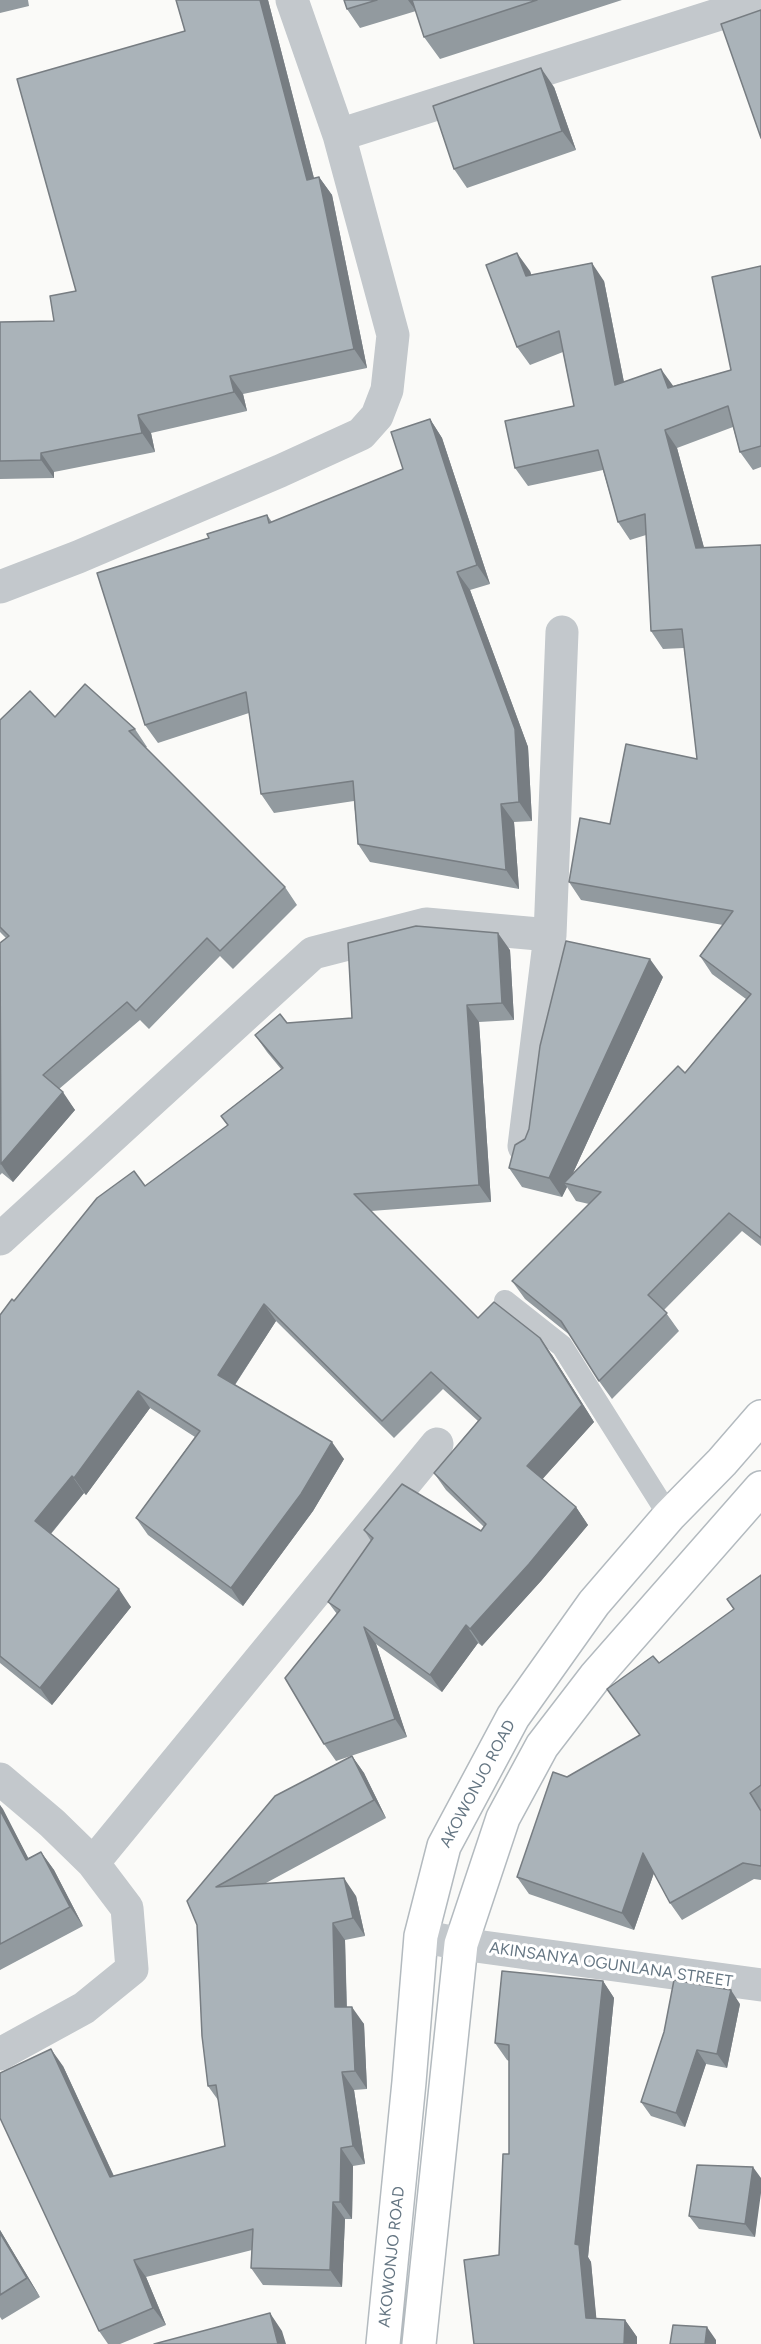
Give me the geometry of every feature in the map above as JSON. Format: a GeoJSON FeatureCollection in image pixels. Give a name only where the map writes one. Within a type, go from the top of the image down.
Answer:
{"type":"FeatureCollection","features":[{"type":"Feature","properties":{"kind":"main road","name":"AKOWONJO ROAD"},"geometry":{"type":"LineString","coordinates":[[383,2344],[421,1936],[444,1846],[513,1717],[594,1603],[669,1516],[722,1462],[761,1417]]}},
{"type":"Feature","properties":{"kind":"main road"},"geometry":{"type":"LineString","coordinates":[[418,2344],[461,1944],[503,1818],[542,1746],[595,1677],[761,1488]]}},
{"type":"Feature","properties":{"kind":"street"},"geometry":{"type":"LineString","coordinates":[[0,587],[78,557],[361,434],[377,416],[387,390],[393,335],[339,135],[291,0]]}},
{"type":"Feature","properties":{"kind":"street"},"geometry":{"type":"LineString","coordinates":[[339,135],[761,1]]}},
{"type":"Feature","properties":{"kind":"street"},"geometry":{"type":"LineString","coordinates":[[524,1146],[550,935],[562,632]]}},
{"type":"Feature","properties":{"kind":"street"},"geometry":{"type":"LineString","coordinates":[[0,1239],[313,954],[426,924],[550,935]]}},
{"type":"Feature","properties":{"kind":"street"},"geometry":{"type":"LineString","coordinates":[[93,1863],[436,1444]]}},
{"type":"Feature","properties":{"kind":"street"},"geometry":{"type":"LineString","coordinates":[[0,1779],[52,1823],[93,1863],[127,1908],[132,1969],[84,2008],[0,2054]]}},
{"type":"Feature","properties":{"kind":"street","name":"AKINSANYA OGUNLANA STREET"},"geometry":{"type":"LineString","coordinates":[[421,1936],[461,1944],[761,1985]]}},
{"type":"Feature","properties":{"kind":"lane"},"geometry":{"type":"LineString","coordinates":[[505,1301],[562,1346],[669,1516]]}},
{"type":"Feature","properties":{"kind":"building"},"geometry":{"type":"Polygon","coordinates":[[[176,0],[260,0],[307,180],[319,177],[354,349],[230,376],[234,392],[138,415],[142,433],[41,453],[41,460],[0,461],[0,322],[54,321],[50,296],[76,291],[17,79],[185,31],[176,0]]]}},
{"type":"Feature","properties":{"kind":"building"},"geometry":{"type":"Polygon","coordinates":[[[344,0],[377,0],[347,9],[344,0]]]}},
{"type":"Feature","properties":{"kind":"building"},"geometry":{"type":"Polygon","coordinates":[[[412,0],[537,0],[424,37],[412,0]]]}},
{"type":"Feature","properties":{"kind":"building"},"geometry":{"type":"Polygon","coordinates":[[[761,10],[761,138],[721,24],[761,10]]]}},
{"type":"Feature","properties":{"kind":"building"},"geometry":{"type":"Polygon","coordinates":[[[541,68],[562,131],[454,169],[433,106],[541,68]]]}},
{"type":"Feature","properties":{"kind":"building"},"geometry":{"type":"Polygon","coordinates":[[[517,253],[526,276],[592,263],[615,385],[661,369],[668,388],[731,370],[712,277],[761,266],[761,446],[740,452],[728,406],[665,430],[696,548],[761,545],[761,1238],[729,1213],[648,1295],[667,1313],[599,1381],[561,1321],[512,1281],[601,1192],[564,1183],[678,1066],[685,1073],[751,994],[700,956],[733,911],[569,882],[580,818],[610,824],[626,744],[697,759],[682,629],[651,631],[645,514],[618,522],[598,450],[515,468],[505,421],[574,406],[559,331],[517,347],[486,265],[517,253]]]}},
{"type":"Feature","properties":{"kind":"building"},"geometry":{"type":"Polygon","coordinates":[[[430,419],[477,565],[457,572],[515,729],[519,802],[501,804],[506,870],[358,844],[353,781],[261,794],[246,692],[145,725],[97,573],[209,538],[207,534],[267,515],[269,523],[403,469],[391,432],[430,419]]]}},
{"type":"Feature","properties":{"kind":"building"},"geometry":{"type":"Polygon","coordinates":[[[85,684],[135,729],[129,731],[285,887],[220,951],[207,938],[136,1011],[127,1002],[43,1075],[63,1092],[1,1164],[0,943],[9,936],[0,927],[0,720],[30,691],[55,717],[85,684]]]}},
{"type":"Feature","properties":{"kind":"building"},"geometry":{"type":"Polygon","coordinates":[[[416,926],[498,933],[502,1003],[467,1005],[479,1185],[354,1194],[478,1318],[494,1302],[540,1338],[582,1405],[527,1466],[576,1507],[529,1564],[470,1629],[466,1625],[430,1675],[364,1627],[395,1719],[324,1744],[285,1678],[340,1610],[328,1602],[373,1538],[364,1530],[402,1484],[481,1531],[486,1524],[434,1473],[481,1418],[431,1372],[382,1421],[264,1304],[218,1375],[332,1442],[301,1494],[231,1588],[136,1518],[200,1431],[138,1391],[74,1478],[72,1476],[35,1521],[119,1589],[40,1688],[0,1656],[0,1315],[12,1299],[14,1301],[97,1198],[134,1171],[145,1186],[228,1125],[221,1116],[283,1068],[255,1035],[280,1014],[287,1023],[352,1018],[348,943],[416,926]]]}},
{"type":"Feature","properties":{"kind":"building"},"geometry":{"type":"Polygon","coordinates":[[[566,941],[650,959],[549,1178],[509,1168],[515,1145],[525,1139],[529,1129],[540,1046],[566,941]]]}},
{"type":"Feature","properties":{"kind":"building"},"geometry":{"type":"Polygon","coordinates":[[[761,1575],[761,1785],[750,1793],[761,1811],[761,1866],[743,1863],[670,1903],[643,1853],[622,1913],[517,1877],[553,1772],[567,1777],[640,1735],[607,1689],[653,1656],[659,1663],[734,1609],[727,1599],[761,1575]]]}},
{"type":"Feature","properties":{"kind":"building"},"geometry":{"type":"Polygon","coordinates":[[[352,1756],[374,1800],[216,1887],[344,1878],[353,1918],[333,1923],[335,2007],[352,2007],[355,2071],[342,2072],[353,2146],[341,2148],[340,2202],[333,2202],[330,2270],[251,2268],[253,2229],[134,2260],[153,2308],[99,2331],[0,2118],[0,2073],[51,2049],[110,2177],[225,2146],[216,2085],[208,2086],[202,2036],[197,1925],[187,1901],[275,1796],[352,1756]]]}},
{"type":"Feature","properties":{"kind":"building"},"geometry":{"type":"Polygon","coordinates":[[[0,1810],[26,1860],[41,1852],[70,1907],[0,1944],[0,1810]]]}},
{"type":"Feature","properties":{"kind":"building"},"geometry":{"type":"Polygon","coordinates":[[[502,1971],[603,1981],[575,2244],[579,2245],[586,2318],[625,2320],[624,2344],[474,2344],[464,2260],[499,2255],[503,2154],[509,2154],[509,2045],[495,2043],[502,1971]]]}},
{"type":"Feature","properties":{"kind":"building"},"geometry":{"type":"Polygon","coordinates":[[[674,1980],[731,1990],[717,2054],[697,2050],[676,2113],[641,2102],[664,2032],[674,1980]]]}},
{"type":"Feature","properties":{"kind":"building"},"geometry":{"type":"Polygon","coordinates":[[[697,2165],[753,2167],[745,2224],[689,2216],[697,2165]]]}},
{"type":"Feature","properties":{"kind":"building"},"geometry":{"type":"Polygon","coordinates":[[[0,2233],[27,2278],[0,2295],[0,2233]]]}},
{"type":"Feature","properties":{"kind":"building"},"geometry":{"type":"Polygon","coordinates":[[[270,2313],[278,2344],[154,2344],[270,2313]]]}},
{"type":"Feature","properties":{"kind":"building"},"geometry":{"type":"Polygon","coordinates":[[[673,2325],[707,2327],[705,2344],[670,2344],[673,2325]]]}}]}
